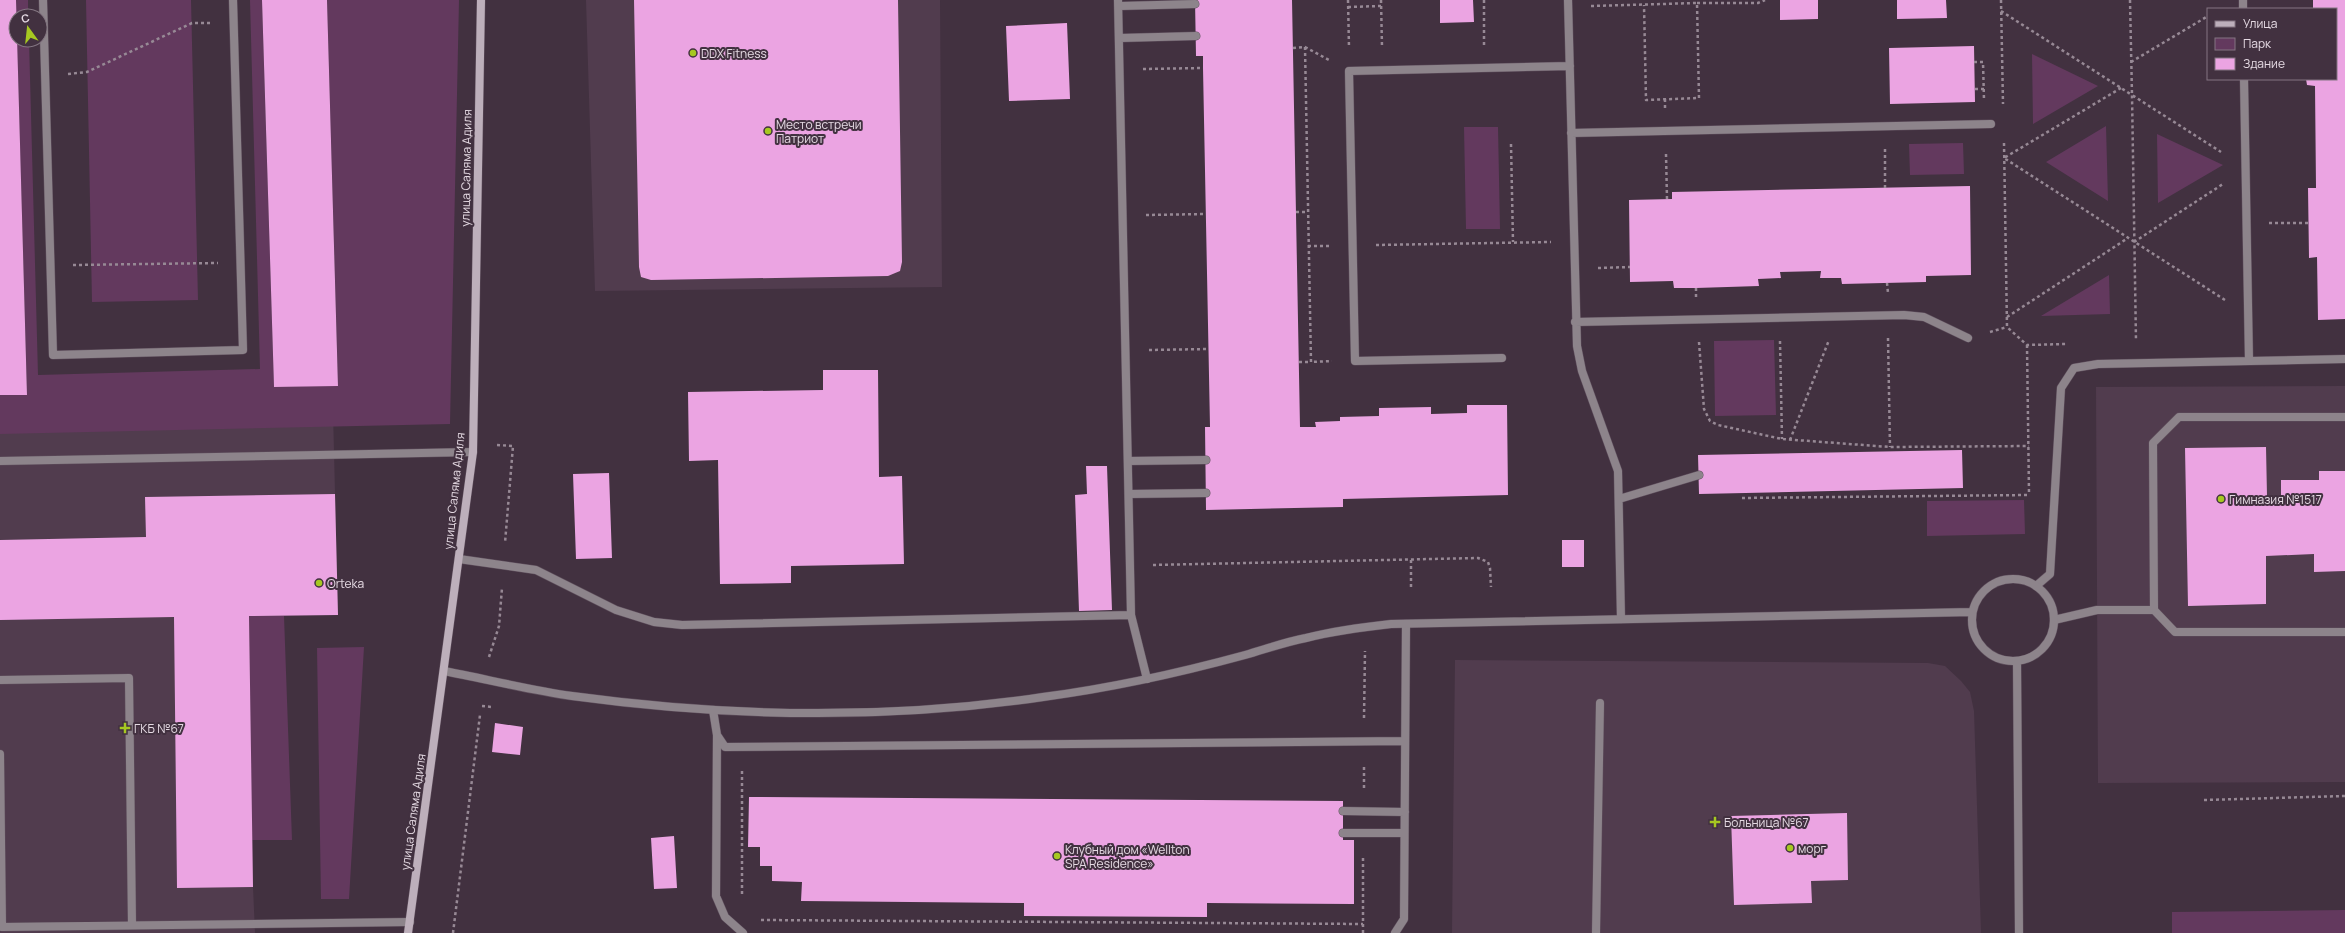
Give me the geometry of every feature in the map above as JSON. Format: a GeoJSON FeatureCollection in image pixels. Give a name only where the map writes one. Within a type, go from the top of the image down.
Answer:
{"type":"FeatureCollection","features":[{"type":"Feature","properties":{"kind":"street"},"geometry":{"type":"LineString","coordinates":[[43,0],[53,355],[243,350],[233,0]]}},
{"type":"Feature","properties":{"kind":"street","name":"улица Саляма Адиля"},"geometry":{"type":"LineString","coordinates":[[408,933],[473,452],[481,0]]}},
{"type":"Feature","properties":{"kind":"street"},"geometry":{"type":"LineString","coordinates":[[1147,679],[1131,615],[1119,3],[1195,4]]}},
{"type":"Feature","properties":{"kind":"street"},"geometry":{"type":"LineString","coordinates":[[1569,3],[1575,322],[1582,371],[1616,460],[1619,499],[1621,619]]}},
{"type":"Feature","properties":{"kind":"street"},"geometry":{"type":"LineString","coordinates":[[1120,38],[1196,36]]}},
{"type":"Feature","properties":{"kind":"street"},"geometry":{"type":"LineString","coordinates":[[1502,358],[1354,361],[1349,71],[1570,66]]}},
{"type":"Feature","properties":{"kind":"street"},"geometry":{"type":"LineString","coordinates":[[2244,80],[2249,361]]}},
{"type":"Feature","properties":{"kind":"street"},"geometry":{"type":"LineString","coordinates":[[1571,133],[1988,124]]}},
{"type":"Feature","properties":{"kind":"street"},"geometry":{"type":"LineString","coordinates":[[1575,322],[1888,316],[1924,318],[1968,338]]}},
{"type":"Feature","properties":{"kind":"street"},"geometry":{"type":"LineString","coordinates":[[2036,586],[2050,574],[2061,388],[2074,368],[2098,364],[2345,359]]}},
{"type":"Feature","properties":{"kind":"street"},"geometry":{"type":"LineString","coordinates":[[2345,417],[2180,417],[2153,443],[2154,610],[2175,632],[2345,632]]}},
{"type":"Feature","properties":{"kind":"street"},"geometry":{"type":"LineString","coordinates":[[0,461],[473,452]]}},
{"type":"Feature","properties":{"kind":"street"},"geometry":{"type":"LineString","coordinates":[[1128,461],[1206,460]]}},
{"type":"Feature","properties":{"kind":"street"},"geometry":{"type":"LineString","coordinates":[[1619,499],[1699,475]]}},
{"type":"Feature","properties":{"kind":"street"},"geometry":{"type":"LineString","coordinates":[[1129,494],[1206,493]]}},
{"type":"Feature","properties":{"kind":"street"},"geometry":{"type":"LineString","coordinates":[[459,559],[536,570],[616,610],[654,622],[682,625],[1131,615]]}},
{"type":"Feature","properties":{"kind":"street"},"geometry":{"type":"LineString","coordinates":[[2010,578],[2024,580],[2036,586],[2046,595],[2052,607],[2054,620],[2052,631],[2047,643],[2039,652],[2017,661],[2004,660],[1992,656],[1982,647],[1975,637],[1971,624],[1972,612],[1976,599],[1985,589],[1997,581],[2010,578]]}},
{"type":"Feature","properties":{"kind":"street"},"geometry":{"type":"LineString","coordinates":[[2054,620],[2097,610],[2154,610]]}},
{"type":"Feature","properties":{"kind":"street"},"geometry":{"type":"LineString","coordinates":[[444,671],[568,695],[643,705],[712,710],[827,714],[944,708],[1043,697],[1147,679],[1245,655],[1304,638],[1354,628],[1406,624],[1972,612]]}},
{"type":"Feature","properties":{"kind":"street"},"geometry":{"type":"LineString","coordinates":[[1395,933],[1404,919],[1406,624]]}},
{"type":"Feature","properties":{"kind":"street"},"geometry":{"type":"LineString","coordinates":[[2017,661],[2019,933]]}},
{"type":"Feature","properties":{"kind":"street"},"geometry":{"type":"LineString","coordinates":[[0,680],[129,678],[132,925]]}},
{"type":"Feature","properties":{"kind":"street"},"geometry":{"type":"LineString","coordinates":[[1596,933],[1600,703]]}},
{"type":"Feature","properties":{"kind":"street"},"geometry":{"type":"LineString","coordinates":[[712,710],[717,735],[716,896],[725,917],[743,933]]}},
{"type":"Feature","properties":{"kind":"street"},"geometry":{"type":"LineString","coordinates":[[717,735],[725,747],[1405,741]]}},
{"type":"Feature","properties":{"kind":"street"},"geometry":{"type":"LineString","coordinates":[[0,754],[2,927],[410,922]]}},
{"type":"Feature","properties":{"kind":"street"},"geometry":{"type":"LineString","coordinates":[[1343,812],[1405,812]]}},
{"type":"Feature","properties":{"kind":"street"},"geometry":{"type":"LineString","coordinates":[[1343,832],[1404,833]]}},
{"type":"Feature","properties":{"kind":"path"},"geometry":{"type":"LineString","coordinates":[[1293,48],[1305,47],[1349,71],[1348,0]]}},
{"type":"Feature","properties":{"kind":"path"},"geometry":{"type":"LineString","coordinates":[[1381,0],[1382,70]]}},
{"type":"Feature","properties":{"kind":"path"},"geometry":{"type":"LineString","coordinates":[[1484,0],[1485,68]]}},
{"type":"Feature","properties":{"kind":"path"},"geometry":{"type":"LineString","coordinates":[[1569,3],[1644,5],[1758,3],[1764,0]]}},
{"type":"Feature","properties":{"kind":"path"},"geometry":{"type":"LineString","coordinates":[[2001,0],[2003,109]]}},
{"type":"Feature","properties":{"kind":"path"},"geometry":{"type":"LineString","coordinates":[[2128,343],[2136,343],[2130,0]]}},
{"type":"Feature","properties":{"kind":"path"},"geometry":{"type":"LineString","coordinates":[[1644,5],[1646,100],[1699,98],[1697,3]]}},
{"type":"Feature","properties":{"kind":"path"},"geometry":{"type":"LineString","coordinates":[[1348,7],[1381,6]]}},
{"type":"Feature","properties":{"kind":"path"},"geometry":{"type":"LineString","coordinates":[[2001,11],[2246,168],[2134,242]]}},
{"type":"Feature","properties":{"kind":"path"},"geometry":{"type":"LineString","coordinates":[[2131,62],[2207,17]]}},
{"type":"Feature","properties":{"kind":"path"},"geometry":{"type":"LineString","coordinates":[[45,76],[87,72],[192,23],[233,22]]}},
{"type":"Feature","properties":{"kind":"path"},"geometry":{"type":"LineString","coordinates":[[1305,47],[1311,362]]}},
{"type":"Feature","properties":{"kind":"path"},"geometry":{"type":"LineString","coordinates":[[1974,62],[1983,62],[1988,124]]}},
{"type":"Feature","properties":{"kind":"path"},"geometry":{"type":"LineString","coordinates":[[1121,70],[1203,68]]}},
{"type":"Feature","properties":{"kind":"path"},"geometry":{"type":"LineString","coordinates":[[2004,158],[2121,88]]}},
{"type":"Feature","properties":{"kind":"path"},"geometry":{"type":"LineString","coordinates":[[1975,89],[1984,89]]}},
{"type":"Feature","properties":{"kind":"path"},"geometry":{"type":"LineString","coordinates":[[1884,127],[1885,188]]}},
{"type":"Feature","properties":{"kind":"path"},"geometry":{"type":"LineString","coordinates":[[1666,131],[1667,199]]}},
{"type":"Feature","properties":{"kind":"path"},"geometry":{"type":"LineString","coordinates":[[2004,138],[2007,327],[2027,345],[2074,344]]}},
{"type":"Feature","properties":{"kind":"path"},"geometry":{"type":"LineString","coordinates":[[1511,144],[1513,242]]}},
{"type":"Feature","properties":{"kind":"path"},"geometry":{"type":"LineString","coordinates":[[2004,158],[2249,315]]}},
{"type":"Feature","properties":{"kind":"path"},"geometry":{"type":"LineString","coordinates":[[1296,212],[1308,212]]}},
{"type":"Feature","properties":{"kind":"path"},"geometry":{"type":"LineString","coordinates":[[1124,215],[1206,214]]}},
{"type":"Feature","properties":{"kind":"path"},"geometry":{"type":"LineString","coordinates":[[2247,223],[2308,223]]}},
{"type":"Feature","properties":{"kind":"path"},"geometry":{"type":"LineString","coordinates":[[2007,317],[2128,238]]}},
{"type":"Feature","properties":{"kind":"path"},"geometry":{"type":"LineString","coordinates":[[1308,246],[1573,241]]}},
{"type":"Feature","properties":{"kind":"path"},"geometry":{"type":"LineString","coordinates":[[51,265],[240,262]]}},
{"type":"Feature","properties":{"kind":"path"},"geometry":{"type":"LineString","coordinates":[[1574,268],[1630,267]]}},
{"type":"Feature","properties":{"kind":"path"},"geometry":{"type":"LineString","coordinates":[[1887,283],[1890,447]]}},
{"type":"Feature","properties":{"kind":"path"},"geometry":{"type":"LineString","coordinates":[[1790,440],[1837,317]]}},
{"type":"Feature","properties":{"kind":"path"},"geometry":{"type":"LineString","coordinates":[[1780,318],[1782,438]]}},
{"type":"Feature","properties":{"kind":"path"},"geometry":{"type":"LineString","coordinates":[[1697,320],[1706,416],[1710,421],[1718,425],[1790,440],[1890,447],[2029,446]]}},
{"type":"Feature","properties":{"kind":"path"},"geometry":{"type":"LineString","coordinates":[[2027,345],[2030,498]]}},
{"type":"Feature","properties":{"kind":"path"},"geometry":{"type":"LineString","coordinates":[[1126,351],[1209,349]]}},
{"type":"Feature","properties":{"kind":"path"},"geometry":{"type":"LineString","coordinates":[[1299,362],[1354,361]]}},
{"type":"Feature","properties":{"kind":"path"},"geometry":{"type":"LineString","coordinates":[[1742,498],[2030,493]]}},
{"type":"Feature","properties":{"kind":"path"},"geometry":{"type":"LineString","coordinates":[[1131,565],[1484,559],[1490,568],[1491,587]]}},
{"type":"Feature","properties":{"kind":"path"},"geometry":{"type":"LineString","coordinates":[[1411,560],[1412,589]]}},
{"type":"Feature","properties":{"kind":"path"},"geometry":{"type":"LineString","coordinates":[[453,933],[480,715]]}},
{"type":"Feature","properties":{"kind":"path"},"geometry":{"type":"LineString","coordinates":[[742,895],[743,747]]}},
{"type":"Feature","properties":{"kind":"path"},"geometry":{"type":"LineString","coordinates":[[2204,800],[2345,796]]}},
{"type":"Feature","properties":{"kind":"path"},"geometry":{"type":"LineString","coordinates":[[757,920],[1363,924]]}},
{"type":"Feature","properties":{"kind":"shaded area","name":"Место встречи Патриот"},"geometry":{"type":"Polygon","coordinates":[[[586,0],[940,0],[942,287],[595,291],[586,0]]]}},
{"type":"Feature","properties":{"kind":"shaded area","name":"Гимназия №1517"},"geometry":{"type":"Polygon","coordinates":[[[2345,386],[2345,782],[2098,783],[2096,387],[2345,386]]]}},
{"type":"Feature","properties":{"kind":"shaded area","name":"ГКБ №67"},"geometry":{"type":"Polygon","coordinates":[[[333,411],[338,615],[250,616],[253,887],[255,933],[0,933],[0,419],[333,411]]]}},
{"type":"Feature","properties":{"kind":"shaded area","name":"Больница №67"},"geometry":{"type":"Polygon","coordinates":[[[1455,660],[1928,663],[1945,666],[1970,692],[1974,711],[1981,933],[1452,933],[1455,660]]]}},
{"type":"Feature","properties":{"kind":"green space"},"geometry":{"type":"Polygon","coordinates":[[[16,0],[28,0],[28,8],[16,8],[16,0]]]}},
{"type":"Feature","properties":{"kind":"green space"},"geometry":{"type":"Polygon","coordinates":[[[86,0],[191,0],[198,300],[92,302],[86,0]]]}},
{"type":"Feature","properties":{"kind":"green space"},"geometry":{"type":"Polygon","coordinates":[[[250,0],[262,0],[274,387],[338,385],[327,0],[459,0],[450,424],[0,434],[0,395],[27,395],[17,48],[29,48],[38,375],[260,369],[250,0]]]}},
{"type":"Feature","properties":{"kind":"green space"},"geometry":{"type":"Polygon","coordinates":[[[2032,54],[2098,86],[2033,124],[2032,54]]]}},
{"type":"Feature","properties":{"kind":"green space"},"geometry":{"type":"Polygon","coordinates":[[[2106,126],[2108,201],[2046,162],[2106,126]]]}},
{"type":"Feature","properties":{"kind":"green space"},"geometry":{"type":"Polygon","coordinates":[[[1464,127],[1498,127],[1500,229],[1466,229],[1464,127]]]}},
{"type":"Feature","properties":{"kind":"green space"},"geometry":{"type":"Polygon","coordinates":[[[2157,134],[2223,165],[2158,203],[2157,134]]]}},
{"type":"Feature","properties":{"kind":"green space"},"geometry":{"type":"Polygon","coordinates":[[[1963,143],[1964,174],[1910,175],[1909,144],[1963,143]]]}},
{"type":"Feature","properties":{"kind":"green space"},"geometry":{"type":"Polygon","coordinates":[[[2109,275],[2110,314],[2041,316],[2109,275]]]}},
{"type":"Feature","properties":{"kind":"green space"},"geometry":{"type":"Polygon","coordinates":[[[1774,340],[1776,415],[1715,416],[1714,341],[1774,340]]]}},
{"type":"Feature","properties":{"kind":"green space"},"geometry":{"type":"Polygon","coordinates":[[[2024,500],[2025,534],[1927,536],[1927,501],[2024,500]]]}},
{"type":"Feature","properties":{"kind":"green space"},"geometry":{"type":"Polygon","coordinates":[[[249,616],[284,616],[292,840],[252,840],[249,616]]]}},
{"type":"Feature","properties":{"kind":"green space"},"geometry":{"type":"Polygon","coordinates":[[[364,647],[349,899],[321,899],[317,648],[364,647]]]}},
{"type":"Feature","properties":{"kind":"green space"},"geometry":{"type":"Polygon","coordinates":[[[2345,910],[2345,933],[2172,933],[2172,912],[2345,910]]]}},
{"type":"Feature","properties":{"kind":"building"},"geometry":{"type":"Polygon","coordinates":[[[0,0],[16,0],[16,8],[8,8],[8,48],[17,48],[27,395],[0,395],[0,0]]]}},
{"type":"Feature","properties":{"kind":"building"},"geometry":{"type":"Polygon","coordinates":[[[262,0],[327,0],[338,386],[274,387],[262,0]]]}},
{"type":"Feature","properties":{"kind":"building","name":"Место встречи Патриот"},"geometry":{"type":"Polygon","coordinates":[[[634,0],[898,0],[902,262],[900,271],[888,276],[651,280],[641,277],[639,267],[634,0]]]}},
{"type":"Feature","properties":{"kind":"building"},"geometry":{"type":"Polygon","coordinates":[[[1195,0],[1292,0],[1300,427],[1316,427],[1315,422],[1340,421],[1340,417],[1379,416],[1379,408],[1431,407],[1431,414],[1467,413],[1467,405],[1507,405],[1508,495],[1343,499],[1343,507],[1206,510],[1205,427],[1210,427],[1203,56],[1196,56],[1195,0]]]}},
{"type":"Feature","properties":{"kind":"building"},"geometry":{"type":"Polygon","coordinates":[[[1440,0],[1473,0],[1474,22],[1440,23],[1440,0]]]}},
{"type":"Feature","properties":{"kind":"building"},"geometry":{"type":"Polygon","coordinates":[[[1780,0],[1818,0],[1818,19],[1780,20],[1780,0]]]}},
{"type":"Feature","properties":{"kind":"building"},"geometry":{"type":"Polygon","coordinates":[[[1897,0],[1946,0],[1947,18],[1897,19],[1897,0]]]}},
{"type":"Feature","properties":{"kind":"building"},"geometry":{"type":"Polygon","coordinates":[[[2313,0],[2345,0],[2345,319],[2318,320],[2317,257],[2309,258],[2308,188],[2316,188],[2315,86],[2307,85],[2306,80],[2337,80],[2337,8],[2313,8],[2313,0]]]}},
{"type":"Feature","properties":{"kind":"building"},"geometry":{"type":"Polygon","coordinates":[[[1067,23],[1070,99],[1009,101],[1006,26],[1067,23]]]}},
{"type":"Feature","properties":{"kind":"building"},"geometry":{"type":"Polygon","coordinates":[[[1974,46],[1975,102],[1890,104],[1889,48],[1974,46]]]}},
{"type":"Feature","properties":{"kind":"building"},"geometry":{"type":"Polygon","coordinates":[[[1970,186],[1971,275],[1926,276],[1926,282],[1842,284],[1841,278],[1820,278],[1821,271],[1780,272],[1781,278],[1758,279],[1759,286],[1696,288],[1674,288],[1673,281],[1630,282],[1629,200],[1672,199],[1672,192],[1970,186]]]}},
{"type":"Feature","properties":{"kind":"building"},"geometry":{"type":"Polygon","coordinates":[[[823,370],[878,370],[879,477],[902,476],[904,564],[791,566],[791,583],[720,584],[718,460],[689,461],[688,392],[823,390],[823,370]]]}},
{"type":"Feature","properties":{"kind":"building"},"geometry":{"type":"Polygon","coordinates":[[[2266,447],[2267,496],[2281,496],[2281,480],[2319,480],[2319,471],[2345,471],[2345,571],[2314,572],[2314,554],[2266,556],[2266,604],[2188,606],[2185,448],[2266,447]]]}},
{"type":"Feature","properties":{"kind":"building"},"geometry":{"type":"Polygon","coordinates":[[[1962,450],[1963,488],[1699,494],[1698,455],[1962,450]]]}},
{"type":"Feature","properties":{"kind":"building"},"geometry":{"type":"Polygon","coordinates":[[[1086,466],[1107,466],[1112,610],[1079,611],[1075,495],[1087,494],[1086,466]]]}},
{"type":"Feature","properties":{"kind":"building"},"geometry":{"type":"Polygon","coordinates":[[[609,473],[612,558],[576,559],[573,474],[609,473]]]}},
{"type":"Feature","properties":{"kind":"building"},"geometry":{"type":"Polygon","coordinates":[[[335,494],[338,615],[249,616],[253,887],[177,888],[174,617],[0,620],[0,540],[146,537],[145,497],[335,494]]]}},
{"type":"Feature","properties":{"kind":"building"},"geometry":{"type":"Polygon","coordinates":[[[1562,540],[1584,540],[1584,567],[1562,567],[1562,540]]]}},
{"type":"Feature","properties":{"kind":"building"},"geometry":{"type":"Polygon","coordinates":[[[495,723],[523,727],[520,755],[492,752],[495,723]]]}},
{"type":"Feature","properties":{"kind":"building","name":"Клубный дом «Wellton SPA Residence»"},"geometry":{"type":"Polygon","coordinates":[[[749,797],[1343,801],[1343,840],[1354,840],[1354,904],[1207,903],[1207,917],[1024,916],[1024,903],[801,901],[802,882],[772,881],[772,866],[760,866],[760,847],[748,847],[749,797]]]}},
{"type":"Feature","properties":{"kind":"building","name":"морг"},"geometry":{"type":"Polygon","coordinates":[[[1847,813],[1848,880],[1811,881],[1812,903],[1734,905],[1731,816],[1847,813]]]}},
{"type":"Feature","properties":{"kind":"building"},"geometry":{"type":"Polygon","coordinates":[[[674,836],[677,888],[654,889],[651,838],[674,836]]]}},
{"type":"Feature","properties":{"kind":"place","name":"DDX Fitness"},"geometry":{"type":"Point","coordinates":[693,53]}},
{"type":"Feature","properties":{"kind":"place","name":"Место встречи Патриот"},"geometry":{"type":"Point","coordinates":[768,131]}},
{"type":"Feature","properties":{"kind":"place","name":"Гимназия №1517"},"geometry":{"type":"Point","coordinates":[2221,499]}},
{"type":"Feature","properties":{"kind":"place","name":"Orteka"},"geometry":{"type":"Point","coordinates":[319,583]}},
{"type":"Feature","properties":{"kind":"place","name":"ГКБ №67"},"geometry":{"type":"Point","coordinates":[125,728]}},
{"type":"Feature","properties":{"kind":"place","name":"Больница №67"},"geometry":{"type":"Point","coordinates":[1715,822]}},
{"type":"Feature","properties":{"kind":"place","name":"морг"},"geometry":{"type":"Point","coordinates":[1790,848]}},
{"type":"Feature","properties":{"kind":"place","name":"Клубный дом «Wellton SPA Residence»"},"geometry":{"type":"Point","coordinates":[1057,856]}}]}
